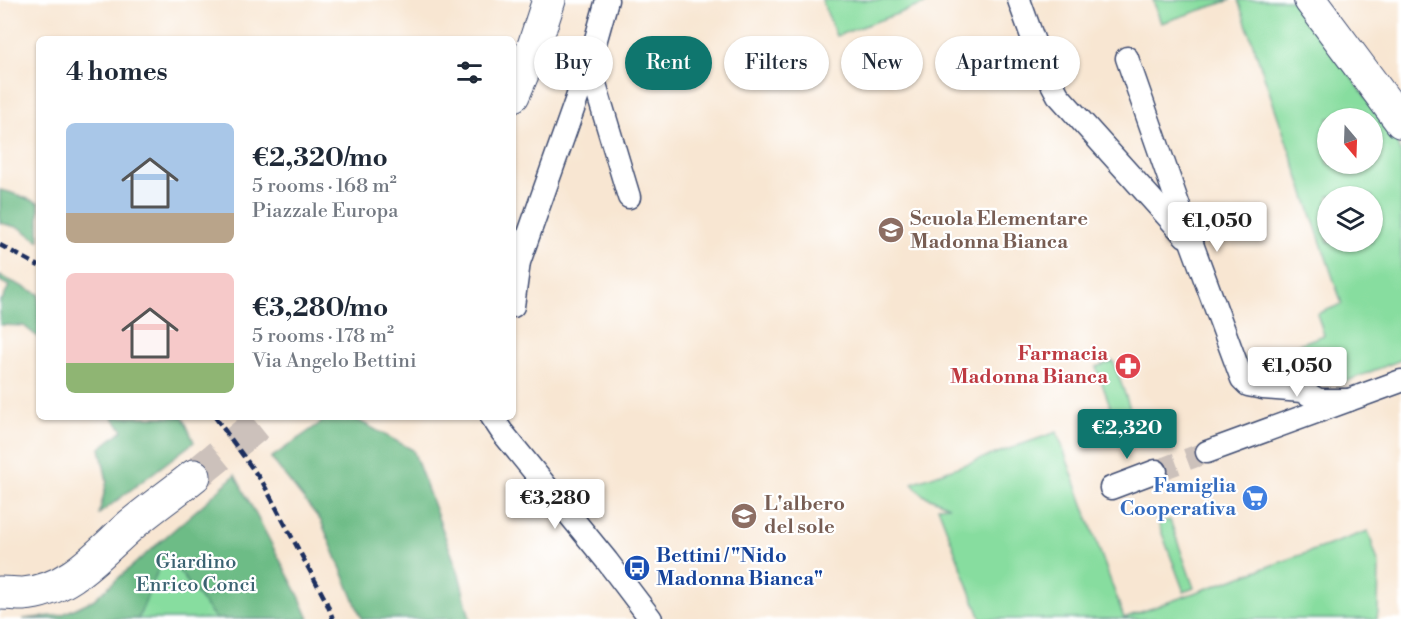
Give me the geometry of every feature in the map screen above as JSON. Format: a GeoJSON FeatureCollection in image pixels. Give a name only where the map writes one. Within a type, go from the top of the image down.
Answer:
{"type":"FeatureCollection","features":[{"type":"Feature","properties":{"kind":"main road"},"geometry":{"type":"LineString","coordinates":[[516,88],[534,46],[549,0]]}},
{"type":"Feature","properties":{"kind":"main road"},"geometry":{"type":"LineString","coordinates":[[1310,0],[1401,122]]}},
{"type":"Feature","properties":{"kind":"main road"},"geometry":{"type":"LineString","coordinates":[[0,593],[23,594],[45,590],[65,581],[194,476]]}},
{"type":"Feature","properties":{"kind":"street"},"geometry":{"type":"LineString","coordinates":[[597,36],[607,0]]}},
{"type":"Feature","properties":{"kind":"street"},"geometry":{"type":"LineString","coordinates":[[1019,0],[1043,67],[1058,95],[1192,244]]}},
{"type":"Feature","properties":{"kind":"street"},"geometry":{"type":"LineString","coordinates":[[1127,58],[1242,379],[1248,385],[1302,391],[1319,399],[1349,400]]}},
{"type":"Feature","properties":{"kind":"street"},"geometry":{"type":"LineString","coordinates":[[516,284],[519,262],[580,90]]}},
{"type":"Feature","properties":{"kind":"street"},"geometry":{"type":"LineString","coordinates":[[597,90],[629,197]]}},
{"type":"Feature","properties":{"kind":"street"},"geometry":{"type":"LineString","coordinates":[[1207,452],[1401,381]]}},
{"type":"Feature","properties":{"kind":"street"},"geometry":{"type":"LineString","coordinates":[[495,420],[502,432],[651,619]]}},
{"type":"Feature","properties":{"kind":"street"},"geometry":{"type":"LineString","coordinates":[[1111,488],[1156,471]]}},
{"type":"Feature","properties":{"kind":"green space"},"geometry":{"type":"Polygon","coordinates":[[[822,0],[933,0],[933,1],[836,36],[822,0]]]}},
{"type":"Feature","properties":{"kind":"green space"},"geometry":{"type":"Polygon","coordinates":[[[1153,0],[1231,0],[1161,23],[1153,0]]]}},
{"type":"Feature","properties":{"kind":"green space"},"geometry":{"type":"Polygon","coordinates":[[[1238,0],[1297,0],[1374,108],[1317,108],[1317,174],[1383,174],[1383,121],[1395,138],[1401,154],[1401,360],[1339,384],[1332,376],[1249,371],[1245,358],[1275,348],[1277,352],[1324,335],[1317,314],[1342,304],[1324,252],[1383,252],[1383,186],[1317,186],[1317,231],[1238,0]]]}},
{"type":"Feature","properties":{"kind":"green space"},"geometry":{"type":"Polygon","coordinates":[[[0,190],[36,202],[36,239],[20,228],[0,223],[0,190]]]}},
{"type":"Feature","properties":{"kind":"green space"},"geometry":{"type":"Polygon","coordinates":[[[0,276],[36,293],[36,336],[24,326],[0,325],[0,300],[9,286],[0,281],[0,276]]]}},
{"type":"Feature","properties":{"kind":"green space"},"geometry":{"type":"Polygon","coordinates":[[[1113,361],[1142,441],[1125,447],[1096,367],[1113,361]]]}},
{"type":"Feature","properties":{"kind":"green space"},"geometry":{"type":"Polygon","coordinates":[[[115,420],[184,420],[194,442],[99,514],[107,481],[100,448],[123,430],[115,420]]]}},
{"type":"Feature","properties":{"kind":"green space"},"geometry":{"type":"Polygon","coordinates":[[[325,420],[358,420],[413,450],[459,574],[470,619],[362,619],[321,521],[271,458],[325,420]]]}},
{"type":"Feature","properties":{"kind":"green space"},"geometry":{"type":"Polygon","coordinates":[[[1057,432],[1124,618],[1368,531],[1379,565],[1377,619],[981,619],[938,507],[949,506],[923,495],[912,483],[1057,432]]]}},
{"type":"Feature","properties":{"kind":"green space","name":"Giardino Enrico Conci"},"geometry":{"type":"Polygon","coordinates":[[[235,475],[309,619],[216,619],[165,553],[138,619],[23,619],[61,615],[93,600],[235,475]]]}},
{"type":"Feature","properties":{"kind":"green space"},"geometry":{"type":"Polygon","coordinates":[[[1157,520],[1170,520],[1194,588],[1184,592],[1157,520]]]}},
{"type":"Feature","properties":{"kind":"green space","name":"Giardino Enrico Conci"},"geometry":{"type":"Polygon","coordinates":[[[160,541],[277,619],[128,619],[160,541]]]}},
{"type":"Feature","properties":{"kind":"tunnel"},"geometry":{"type":"LineString","coordinates":[[194,476],[263,420]]}},
{"type":"Feature","properties":{"kind":"tunnel"},"geometry":{"type":"LineString","coordinates":[[1156,471],[1207,452]]}},
{"type":"Feature","properties":{"kind":"railway"},"geometry":{"type":"LineString","coordinates":[[0,245],[36,264]]}},
{"type":"Feature","properties":{"kind":"railway"},"geometry":{"type":"LineString","coordinates":[[217,420],[263,483],[326,601],[333,619]]}},
{"type":"Feature","properties":{"kind":"place","name":"Scuola Elementare Madonna Bianca"},"geometry":{"type":"Point","coordinates":[891,230]}},
{"type":"Feature","properties":{"kind":"place","name":"Farmacia Madonna Bianca"},"geometry":{"type":"Point","coordinates":[1128,366]}},
{"type":"Feature","properties":{"kind":"place","name":"Famiglia Cooperativa"},"geometry":{"type":"Point","coordinates":[1255,498]}},
{"type":"Feature","properties":{"kind":"place","name":"L'albero del sole"},"geometry":{"type":"Point","coordinates":[744,516]}},
{"type":"Feature","properties":{"kind":"place","name":"Bettini / \"Nido Madonna Bianca\""},"geometry":{"type":"Point","coordinates":[637,568]}}]}
